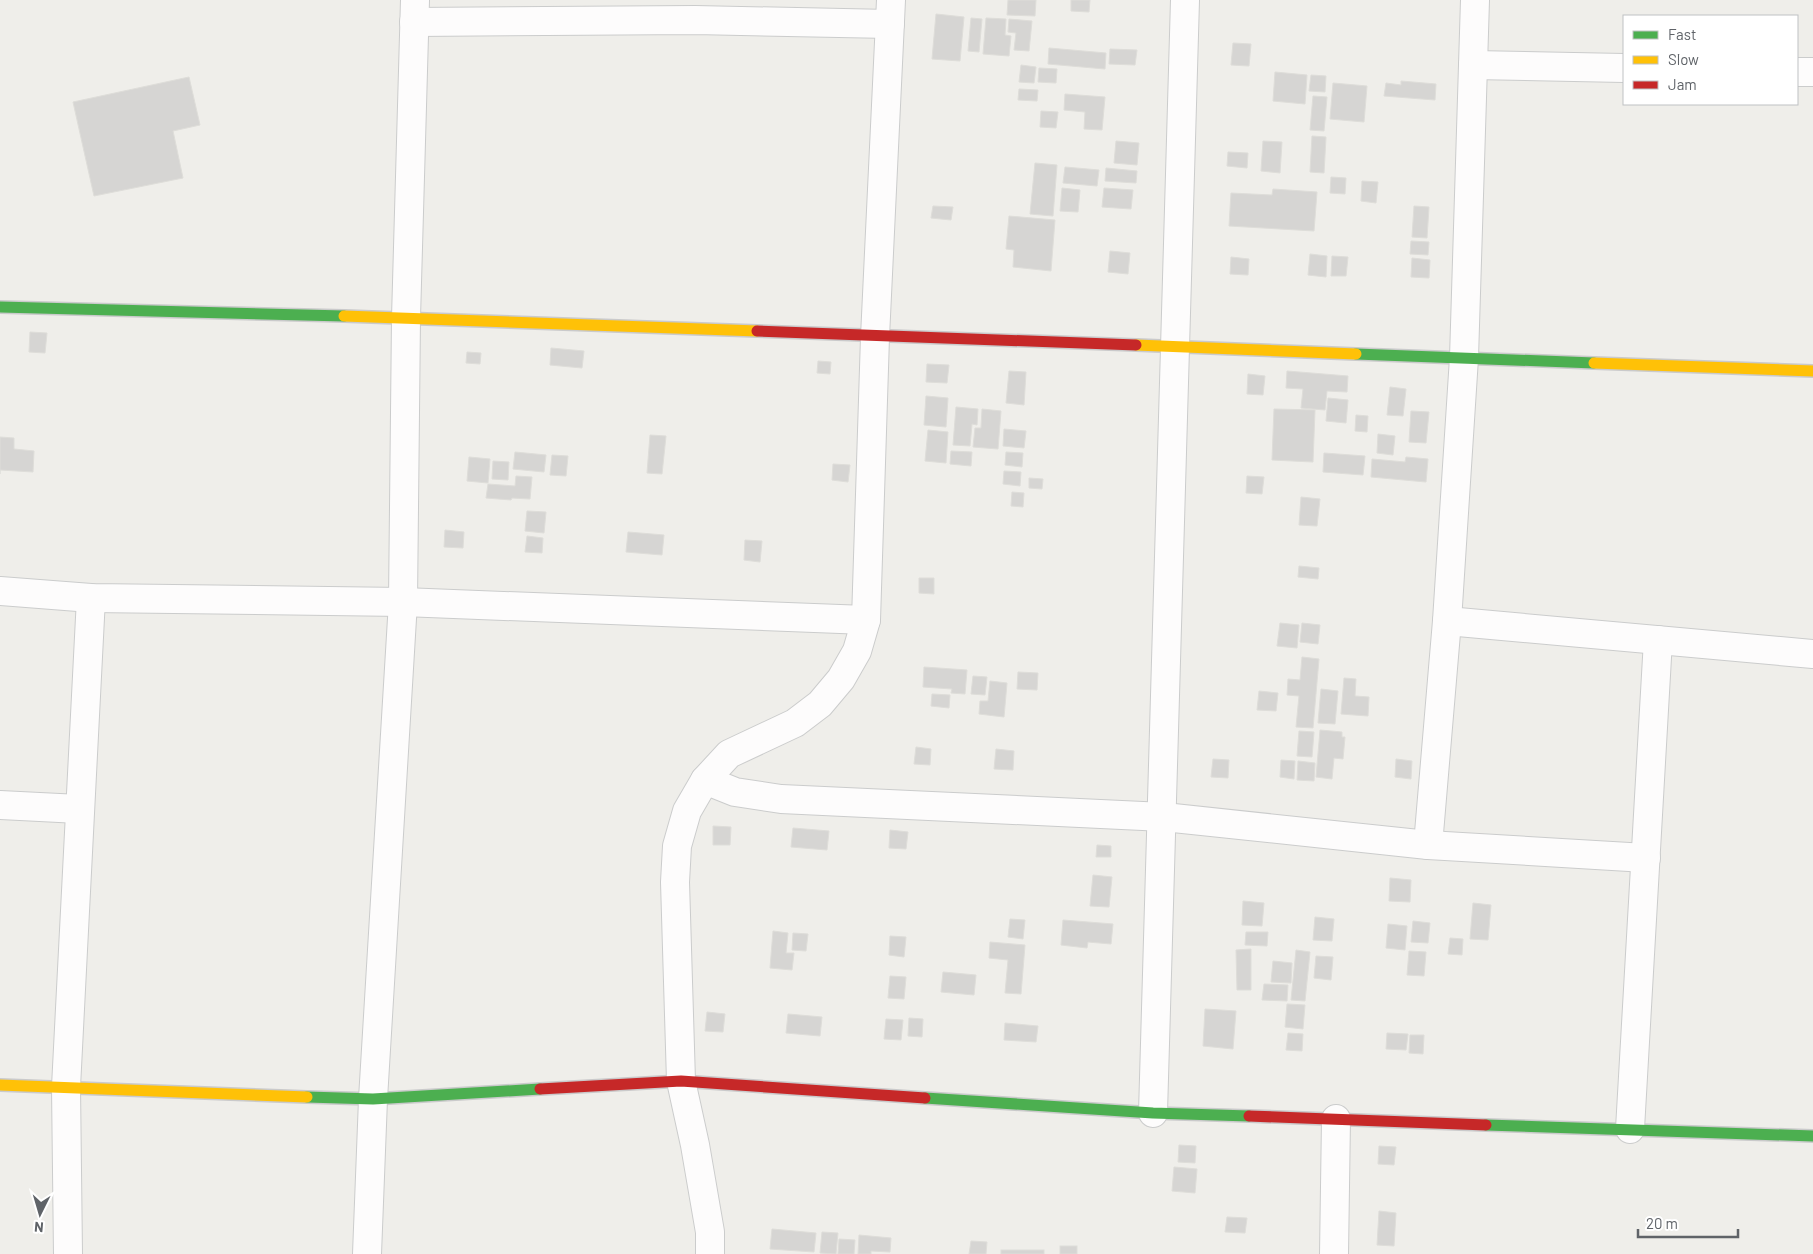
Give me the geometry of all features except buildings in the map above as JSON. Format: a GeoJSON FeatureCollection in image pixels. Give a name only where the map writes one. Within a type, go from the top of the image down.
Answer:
{"type":"FeatureCollection","features":[{"type":"Feature","properties":{"kind":"street"},"geometry":{"type":"LineString","coordinates":[[1153,1113],[1164,818],[1185,0]]}},
{"type":"Feature","properties":{"kind":"street"},"geometry":{"type":"LineString","coordinates":[[1428,845],[1447,621],[1464,358],[1475,0]]}},
{"type":"Feature","properties":{"kind":"street"},"geometry":{"type":"LineString","coordinates":[[367,1254],[373,1099],[403,602],[406,318],[415,11],[696,10],[890,12],[875,337],[866,620],[853,658],[841,679],[820,704],[795,723],[729,754],[705,780],[687,811],[677,846],[675,882],[680,1082],[695,1145],[709,1222],[710,1254]]}},
{"type":"Feature","properties":{"kind":"street"},"geometry":{"type":"LineString","coordinates":[[1473,65],[1623,68]]}},
{"type":"Feature","properties":{"kind":"street"},"geometry":{"type":"LineString","coordinates":[[1798,72],[1813,72]]}},
{"type":"Feature","properties":{"kind":"street"},"geometry":{"type":"LineString","coordinates":[[0,307],[406,318],[1813,371]]}},
{"type":"Feature","properties":{"kind":"street"},"geometry":{"type":"LineString","coordinates":[[0,591],[91,598],[403,602],[866,620]]}},
{"type":"Feature","properties":{"kind":"street"},"geometry":{"type":"LineString","coordinates":[[68,1254],[66,1087],[91,598]]}},
{"type":"Feature","properties":{"kind":"street"},"geometry":{"type":"LineString","coordinates":[[1447,621],[1813,654]]}},
{"type":"Feature","properties":{"kind":"street"},"geometry":{"type":"LineString","coordinates":[[1630,1130],[1658,640]]}},
{"type":"Feature","properties":{"kind":"street"},"geometry":{"type":"LineString","coordinates":[[705,780],[735,792],[781,799],[1164,818],[1428,845],[1646,858]]}},
{"type":"Feature","properties":{"kind":"street"},"geometry":{"type":"LineString","coordinates":[[0,805],[79,809]]}},
{"type":"Feature","properties":{"kind":"street"},"geometry":{"type":"LineString","coordinates":[[0,1085],[373,1099],[680,1082],[1153,1113],[1813,1136]]}},
{"type":"Feature","properties":{"kind":"street"},"geometry":{"type":"LineString","coordinates":[[1334,1254],[1336,1119]]}},
{"type":"Feature","properties":{"kind":"traffic: fast"},"geometry":{"type":"LineString","coordinates":[[0,307],[344,316]]}},
{"type":"Feature","properties":{"kind":"traffic: fast"},"geometry":{"type":"LineString","coordinates":[[1356,354],[1594,363]]}},
{"type":"Feature","properties":{"kind":"traffic: fast"},"geometry":{"type":"LineString","coordinates":[[307,1097],[373,1099],[540,1089]]}},
{"type":"Feature","properties":{"kind":"traffic: fast"},"geometry":{"type":"LineString","coordinates":[[925,1098],[1153,1113],[1249,1116]]}},
{"type":"Feature","properties":{"kind":"traffic: fast"},"geometry":{"type":"LineString","coordinates":[[1486,1125],[1813,1136]]}},
{"type":"Feature","properties":{"kind":"traffic: slow"},"geometry":{"type":"LineString","coordinates":[[344,316],[757,331]]}},
{"type":"Feature","properties":{"kind":"traffic: slow"},"geometry":{"type":"LineString","coordinates":[[1136,345],[1356,354]]}},
{"type":"Feature","properties":{"kind":"traffic: slow"},"geometry":{"type":"LineString","coordinates":[[1594,363],[1813,371]]}},
{"type":"Feature","properties":{"kind":"traffic: slow"},"geometry":{"type":"LineString","coordinates":[[0,1085],[307,1097]]}},
{"type":"Feature","properties":{"kind":"traffic: jam"},"geometry":{"type":"LineString","coordinates":[[757,331],[1136,345]]}},
{"type":"Feature","properties":{"kind":"traffic: jam"},"geometry":{"type":"LineString","coordinates":[[540,1089],[681,1081],[925,1098]]}},
{"type":"Feature","properties":{"kind":"traffic: jam"},"geometry":{"type":"LineString","coordinates":[[1249,1116],[1486,1125]]}}]}
